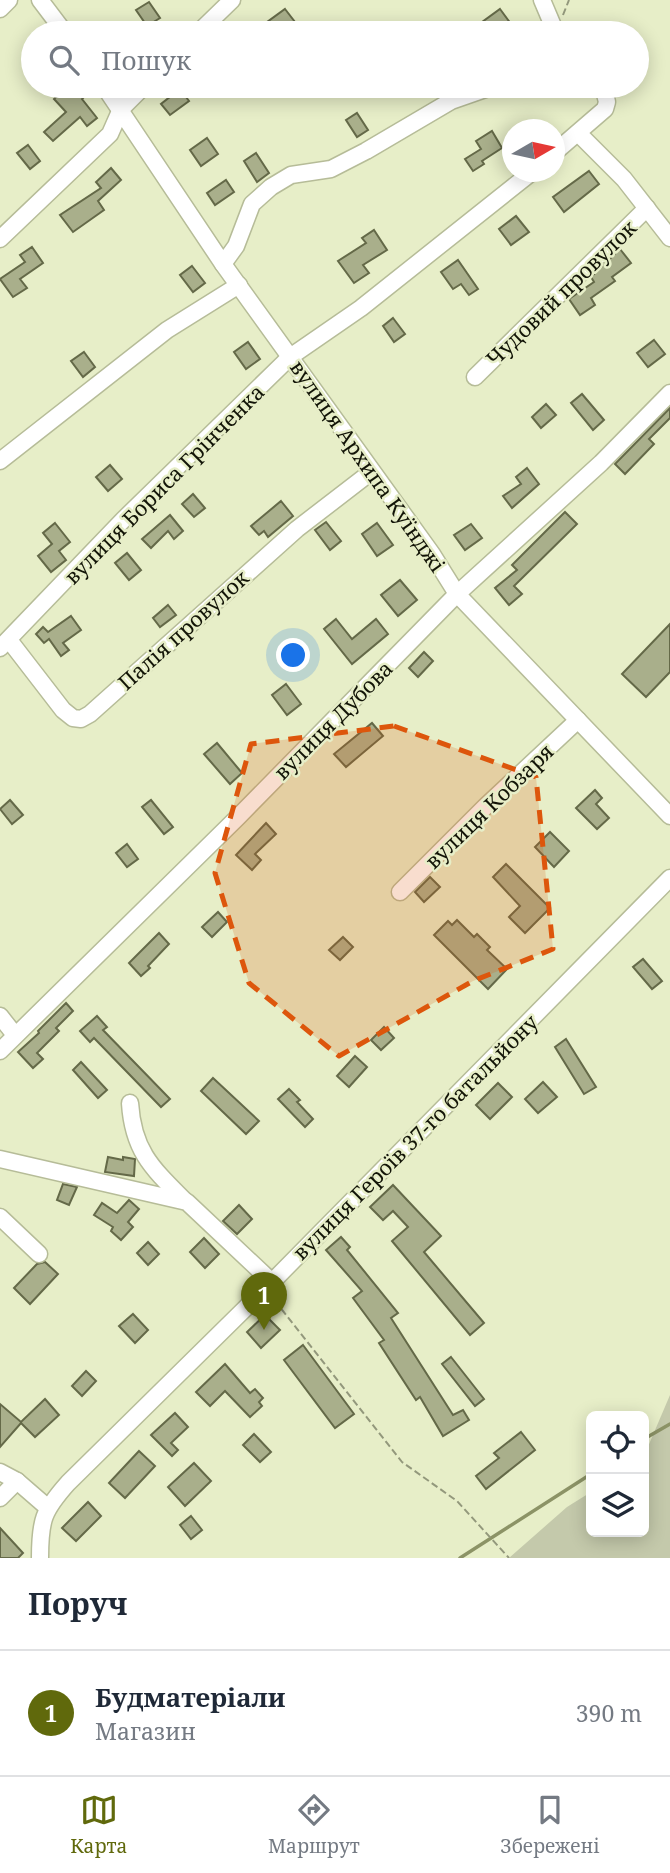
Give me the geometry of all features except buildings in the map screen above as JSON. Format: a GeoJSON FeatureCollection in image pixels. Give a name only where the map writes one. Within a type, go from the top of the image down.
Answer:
{"type":"FeatureCollection","features":[{"type":"Feature","properties":{"kind":"street"},"geometry":{"type":"LineString","coordinates":[[0,9],[9,0]]}},
{"type":"Feature","properties":{"kind":"street"},"geometry":{"type":"LineString","coordinates":[[40,0],[56,21]]}},
{"type":"Feature","properties":{"kind":"street"},"geometry":{"type":"LineString","coordinates":[[210,21],[232,0]]}},
{"type":"Feature","properties":{"kind":"street"},"geometry":{"type":"LineString","coordinates":[[542,0],[550,21]]}},
{"type":"Feature","properties":{"kind":"street","name":"вулиця Архипа Куїнджі"},"geometry":{"type":"LineString","coordinates":[[113,98],[223,264],[432,554],[457,594],[670,816]]}},
{"type":"Feature","properties":{"kind":"street"},"geometry":{"type":"LineString","coordinates":[[0,239],[110,134],[121,109],[132,98]]}},
{"type":"Feature","properties":{"kind":"street"},"geometry":{"type":"LineString","coordinates":[[223,264],[236,246],[253,204],[271,187],[291,176],[331,169],[462,98]]}},
{"type":"Feature","properties":{"kind":"street"},"geometry":{"type":"LineString","coordinates":[[565,145],[606,109],[606,98]]}},
{"type":"Feature","properties":{"kind":"street"},"geometry":{"type":"LineString","coordinates":[[579,134],[624,179],[670,238]]}},
{"type":"Feature","properties":{"kind":"street","name":"вулиця Бориса Грінченка"},"geometry":{"type":"LineString","coordinates":[[4,644],[123,520],[290,357],[362,308],[520,182]]}},
{"type":"Feature","properties":{"kind":"street","name":"Чудовий провулок"},"geometry":{"type":"LineString","coordinates":[[475,377],[647,208]]}},
{"type":"Feature","properties":{"kind":"street"},"geometry":{"type":"LineString","coordinates":[[0,461],[167,330],[239,285]]}},
{"type":"Feature","properties":{"kind":"street","name":"вулиця Дубова"},"geometry":{"type":"LineString","coordinates":[[0,1051],[237,817],[457,594],[601,463],[670,393]]}},
{"type":"Feature","properties":{"kind":"street","name":"Палія провулок"},"geometry":{"type":"LineString","coordinates":[[4,644],[70,717],[83,718],[297,529],[372,472]]}},
{"type":"Feature","properties":{"kind":"street","name":"вулиця Кобзаря"},"geometry":{"type":"LineString","coordinates":[[400,892],[578,720]]}},
{"type":"Feature","properties":{"kind":"street","name":"вулиця Героїв 37-го батальйону"},"geometry":{"type":"LineString","coordinates":[[47,1507],[670,878]]}},
{"type":"Feature","properties":{"kind":"street"},"geometry":{"type":"LineString","coordinates":[[0,1016],[15,1035]]}},
{"type":"Feature","properties":{"kind":"street"},"geometry":{"type":"LineString","coordinates":[[130,1103],[131,1122],[139,1146],[160,1176],[271,1282]]}},
{"type":"Feature","properties":{"kind":"street"},"geometry":{"type":"LineString","coordinates":[[0,1159],[187,1202]]}},
{"type":"Feature","properties":{"kind":"street"},"geometry":{"type":"LineString","coordinates":[[0,1217],[39,1254]]}},
{"type":"Feature","properties":{"kind":"street"},"geometry":{"type":"LineString","coordinates":[[0,1472],[17,1481],[47,1507],[41,1527],[40,1558]]}},
{"type":"Feature","properties":{"kind":"street"},"geometry":{"type":"LineString","coordinates":[[0,1498],[17,1481]]}},
{"type":"Feature","properties":{"kind":"path"},"geometry":{"type":"LineString","coordinates":[[275,1301],[402,1462],[457,1501],[509,1558]]}},
{"type":"Feature","properties":{"kind":"highlighted area"},"geometry":{"type":"Polygon","coordinates":[[[394,726],[536,777],[553,949],[473,981],[339,1056],[249,983],[215,873],[251,744],[394,726]]]}},
{"type":"Feature","properties":{"kind":"green space"},"geometry":{"type":"Polygon","coordinates":[[[670,1395],[670,1558],[509,1558],[567,1507],[586,1495],[586,1537],[649,1537],[649,1444],[670,1395]]]}},
{"type":"Feature","properties":{"kind":"waterway"},"geometry":{"type":"LineString","coordinates":[[649,1436],[670,1424]]}},
{"type":"Feature","properties":{"kind":"waterway"},"geometry":{"type":"LineString","coordinates":[[460,1558],[586,1477]]}},
{"type":"Feature","properties":{"kind":"place","name":"Будматеріали"},"geometry":{"type":"Point","coordinates":[264,1330]}}]}
